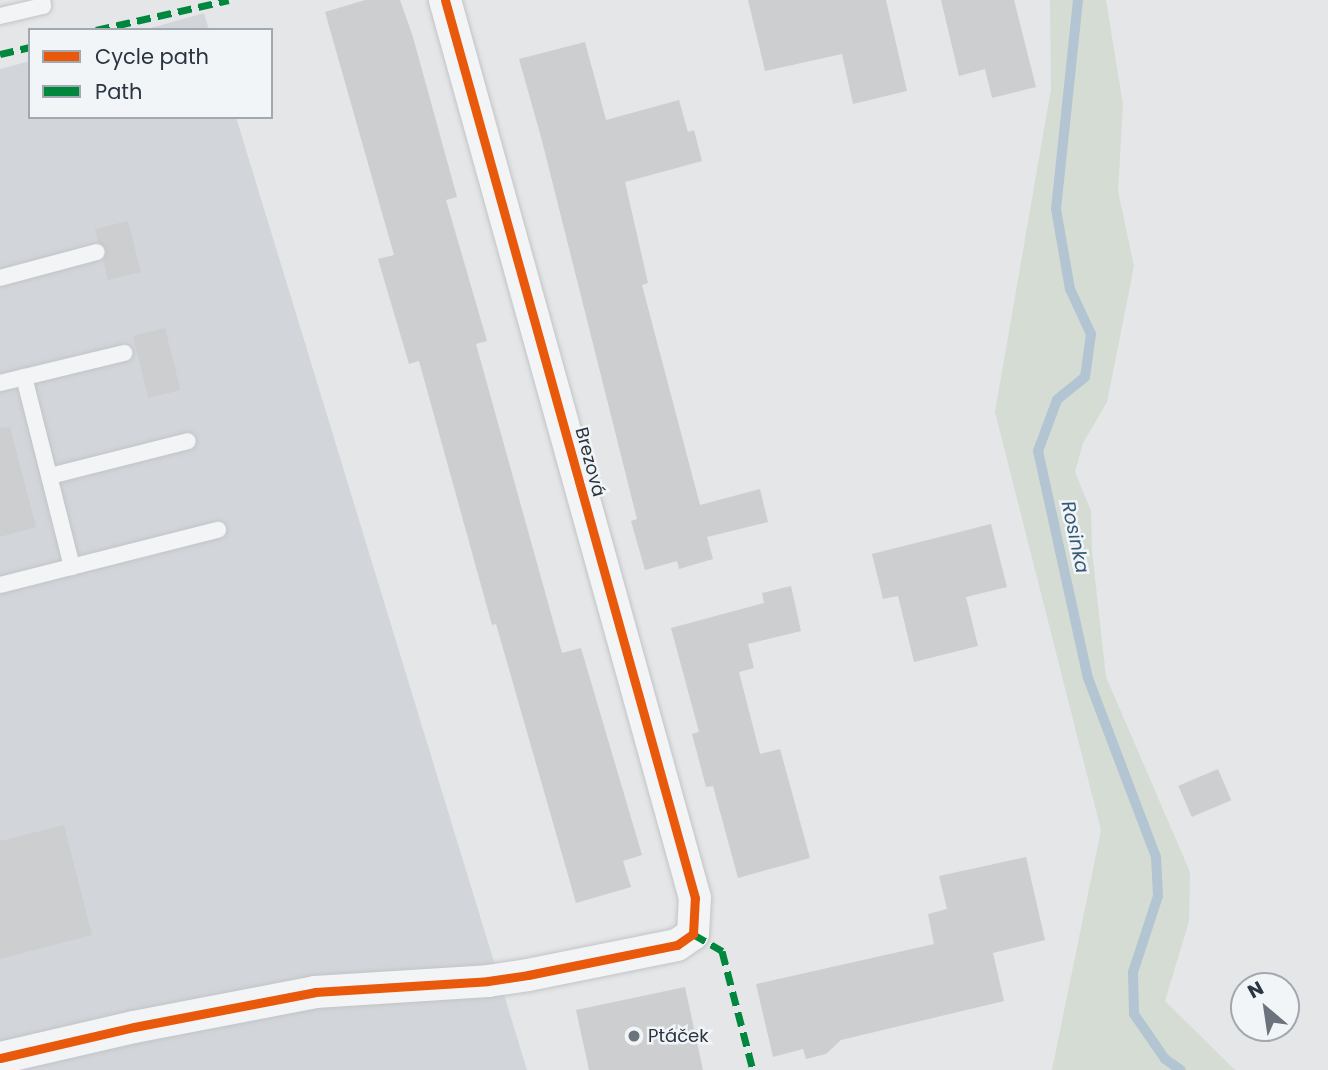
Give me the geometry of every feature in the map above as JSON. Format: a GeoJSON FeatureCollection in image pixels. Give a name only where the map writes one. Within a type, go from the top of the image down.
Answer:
{"type":"FeatureCollection","features":[{"type":"Feature","properties":{"kind":"street","name":"Brezová"},"geometry":{"type":"LineString","coordinates":[[0,1058],[134,1027],[316,992],[488,981],[528,975],[677,945],[693,934],[695,898],[445,0]]}},
{"type":"Feature","properties":{"kind":"lane"},"geometry":{"type":"LineString","coordinates":[[0,16],[43,6],[41,0]]}},
{"type":"Feature","properties":{"kind":"lane"},"geometry":{"type":"LineString","coordinates":[[0,278],[97,252]]}},
{"type":"Feature","properties":{"kind":"lane"},"geometry":{"type":"LineString","coordinates":[[0,383],[124,353]]}},
{"type":"Feature","properties":{"kind":"lane"},"geometry":{"type":"LineString","coordinates":[[24,377],[72,567]]}},
{"type":"Feature","properties":{"kind":"lane"},"geometry":{"type":"LineString","coordinates":[[50,475],[188,441]]}},
{"type":"Feature","properties":{"kind":"lane"},"geometry":{"type":"LineString","coordinates":[[0,585],[218,530]]}},
{"type":"Feature","properties":{"kind":"shaded area"},"geometry":{"type":"Polygon","coordinates":[[[1050,0],[1106,0],[1123,105],[1118,191],[1134,266],[1107,402],[1083,443],[1075,472],[1091,511],[1092,551],[1106,677],[1190,872],[1189,921],[1165,1001],[1235,1070],[1052,1070],[1101,830],[995,412],[1051,89],[1050,0]]]}},
{"type":"Feature","properties":{"kind":"shaded area"},"geometry":{"type":"Polygon","coordinates":[[[204,13],[208,28],[151,28],[204,13]]]}},
{"type":"Feature","properties":{"kind":"shaded area"},"geometry":{"type":"Polygon","coordinates":[[[28,62],[28,119],[237,119],[527,1070],[0,1070],[0,69],[28,62]]]}},
{"type":"Feature","properties":{"kind":"building"},"geometry":{"type":"Polygon","coordinates":[[[365,0],[400,0],[413,37],[457,197],[446,200],[487,341],[476,344],[562,653],[581,648],[642,855],[623,861],[631,887],[576,903],[496,624],[492,625],[419,361],[409,364],[378,259],[394,255],[325,12],[365,0]]]}},
{"type":"Feature","properties":{"kind":"building"},"geometry":{"type":"Polygon","coordinates":[[[748,0],[886,0],[907,91],[853,104],[842,54],[765,71],[748,0]]]}},
{"type":"Feature","properties":{"kind":"building"},"geometry":{"type":"Polygon","coordinates":[[[941,0],[1014,0],[1036,87],[992,98],[985,69],[959,76],[941,0]]]}},
{"type":"Feature","properties":{"kind":"building"},"geometry":{"type":"Polygon","coordinates":[[[585,42],[606,120],[679,100],[688,132],[694,130],[702,161],[625,182],[648,283],[642,285],[700,505],[760,489],[768,522],[707,537],[713,559],[679,569],[677,561],[645,570],[631,521],[637,519],[519,59],[585,42]]]}},
{"type":"Feature","properties":{"kind":"building"},"geometry":{"type":"Polygon","coordinates":[[[128,221],[141,272],[108,280],[103,260],[107,250],[98,242],[95,229],[128,221]]]}},
{"type":"Feature","properties":{"kind":"building"},"geometry":{"type":"Polygon","coordinates":[[[165,328],[180,390],[148,398],[133,336],[165,328]]]}},
{"type":"Feature","properties":{"kind":"building"},"geometry":{"type":"Polygon","coordinates":[[[10,427],[36,527],[0,537],[0,428],[10,427]]]}},
{"type":"Feature","properties":{"kind":"building"},"geometry":{"type":"Polygon","coordinates":[[[991,524],[1007,587],[966,597],[978,646],[914,662],[898,596],[883,599],[872,554],[991,524]]]}},
{"type":"Feature","properties":{"kind":"building"},"geometry":{"type":"Polygon","coordinates":[[[791,586],[801,631],[748,644],[754,668],[739,672],[760,754],[780,749],[810,858],[738,878],[713,786],[706,787],[692,734],[699,732],[671,628],[764,603],[762,593],[791,586]]]}},
{"type":"Feature","properties":{"kind":"building"},"geometry":{"type":"Polygon","coordinates":[[[1218,769],[1231,800],[1192,817],[1178,786],[1218,769]]]}},
{"type":"Feature","properties":{"kind":"building"},"geometry":{"type":"Polygon","coordinates":[[[64,825],[92,935],[0,959],[0,841],[64,825]]]}},
{"type":"Feature","properties":{"kind":"building"},"geometry":{"type":"Polygon","coordinates":[[[1026,857],[1045,940],[993,953],[1004,1001],[841,1040],[826,1054],[806,1059],[803,1049],[773,1057],[756,984],[934,944],[928,914],[947,909],[939,876],[1026,857]]]}},
{"type":"Feature","properties":{"kind":"building"},"geometry":{"type":"Polygon","coordinates":[[[685,987],[703,1070],[589,1070],[576,1010],[685,987]]]}},
{"type":"Feature","properties":{"kind":"waterway","name":"Rosinka"},"geometry":{"type":"LineString","coordinates":[[1078,0],[1056,209],[1070,289],[1091,334],[1085,377],[1057,400],[1038,451],[1088,678],[1156,857],[1158,896],[1133,972],[1134,1014],[1165,1059],[1181,1070]]}},
{"type":"Feature","properties":{"kind":"marked path"},"geometry":{"type":"LineString","coordinates":[[105,28],[229,0]]}},
{"type":"Feature","properties":{"kind":"marked path"},"geometry":{"type":"LineString","coordinates":[[0,54],[28,47]]}},
{"type":"Feature","properties":{"kind":"marked path"},"geometry":{"type":"LineString","coordinates":[[693,934],[722,951],[753,1070]]}},
{"type":"Feature","properties":{"kind":"cycle path"},"geometry":{"type":"LineString","coordinates":[[0,1058],[134,1027],[315,992],[488,981],[528,975],[677,945],[693,934],[695,898],[445,0]]}},
{"type":"Feature","properties":{"kind":"place","name":"Ptáček"},"geometry":{"type":"Point","coordinates":[634,1036]}}]}
